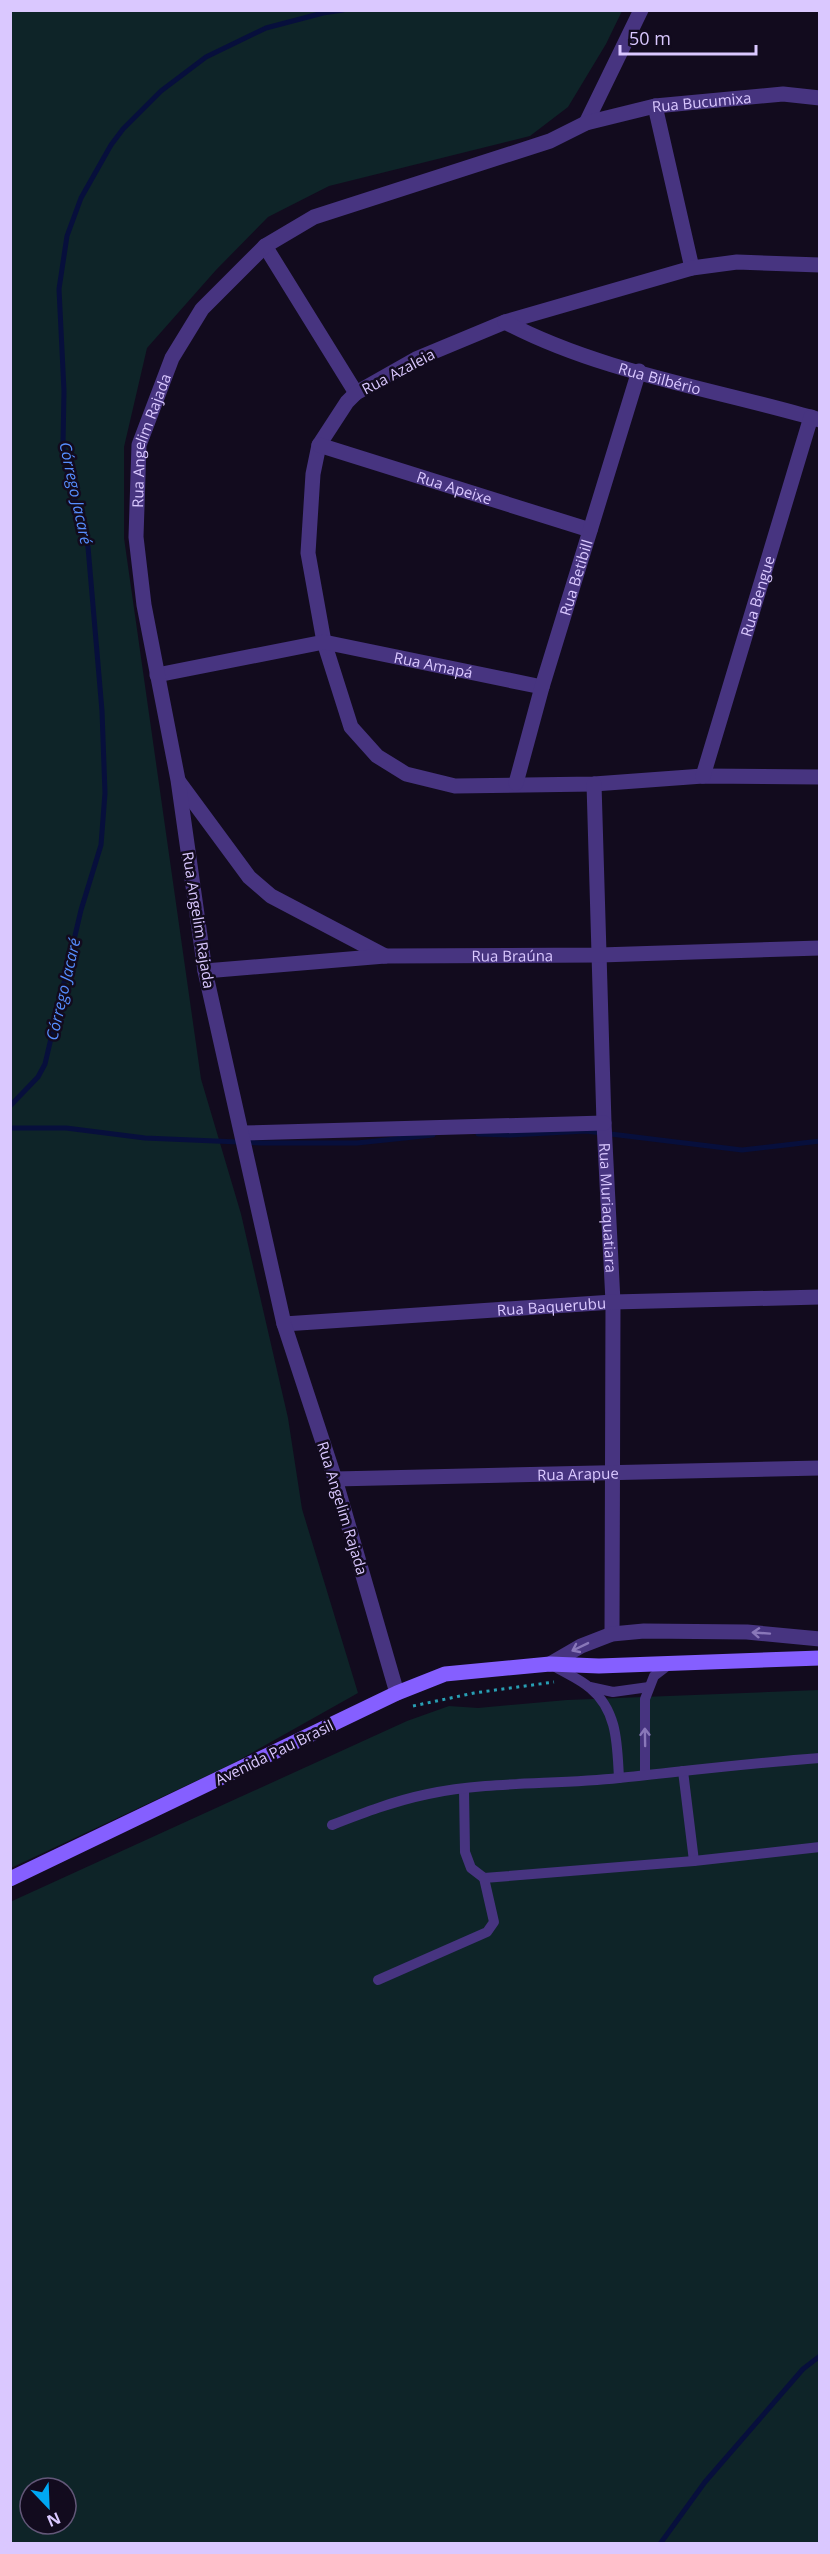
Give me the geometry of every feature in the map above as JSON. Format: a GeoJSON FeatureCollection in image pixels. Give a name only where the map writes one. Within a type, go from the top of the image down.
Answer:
{"type":"FeatureCollection","features":[{"type":"Feature","properties":{"kind":"main road","name":"Avenida Pau Brasil"},"geometry":{"type":"LineString","coordinates":[[10,1879],[397,1692],[446,1674],[550,1664],[599,1666],[819,1658]]}},
{"type":"Feature","properties":{"kind":"street"},"geometry":{"type":"LineString","coordinates":[[586,123],[641,10]]}},
{"type":"Feature","properties":{"kind":"street","name":"Rua Bucumixa"},"geometry":{"type":"LineString","coordinates":[[586,123],[655,106],[783,94],[819,98]]}},
{"type":"Feature","properties":{"kind":"street"},"geometry":{"type":"LineString","coordinates":[[655,106],[692,268]]}},
{"type":"Feature","properties":{"kind":"street","name":"Rua Angelim Rajada"},"geometry":{"type":"LineString","coordinates":[[397,1692],[335,1479],[284,1324],[205,971],[178,780],[144,605],[136,537],[139,445],[172,358],[202,309],[265,246],[314,217],[550,141],[586,123]]}},
{"type":"Feature","properties":{"kind":"street"},"geometry":{"type":"LineString","coordinates":[[265,246],[356,393]]}},
{"type":"Feature","properties":{"kind":"street","name":"Rua Azaleia"},"geometry":{"type":"LineString","coordinates":[[819,265],[737,262],[692,268],[505,322],[416,358],[356,393],[347,402],[319,445],[314,474],[308,553],[324,642],[351,728],[377,756],[406,774],[455,786],[516,783],[594,784],[703,776],[819,777]]}},
{"type":"Feature","properties":{"kind":"street","name":"Rua Bilbério"},"geometry":{"type":"LineString","coordinates":[[505,322],[541,341],[639,371],[815,418]]}},
{"type":"Feature","properties":{"kind":"street","name":"Rua Betibill"},"geometry":{"type":"LineString","coordinates":[[516,783],[542,687],[639,371]]}},
{"type":"Feature","properties":{"kind":"street","name":"Rua Bengue"},"geometry":{"type":"LineString","coordinates":[[703,776],[815,418]]}},
{"type":"Feature","properties":{"kind":"street","name":"Rua Apeixe"},"geometry":{"type":"LineString","coordinates":[[319,445],[590,530]]}},
{"type":"Feature","properties":{"kind":"street"},"geometry":{"type":"LineString","coordinates":[[158,675],[324,642]]}},
{"type":"Feature","properties":{"kind":"street","name":"Rua Amapá"},"geometry":{"type":"LineString","coordinates":[[324,642],[542,687]]}},
{"type":"Feature","properties":{"kind":"street"},"geometry":{"type":"LineString","coordinates":[[178,780],[249,878],[271,896],[385,956]]}},
{"type":"Feature","properties":{"kind":"street","name":"Rua Muriaquatiara"},"geometry":{"type":"LineString","coordinates":[[594,784],[604,1126],[613,1302],[612,1634]]}},
{"type":"Feature","properties":{"kind":"street","name":"Rua Braúna"},"geometry":{"type":"LineString","coordinates":[[205,971],[385,956],[600,955],[819,948]]}},
{"type":"Feature","properties":{"kind":"street"},"geometry":{"type":"LineString","coordinates":[[244,1141],[604,1126]]}},
{"type":"Feature","properties":{"kind":"street","name":"Rua Baquerubu"},"geometry":{"type":"LineString","coordinates":[[284,1324],[613,1302],[819,1297]]}},
{"type":"Feature","properties":{"kind":"street","name":"Rua Arapue"},"geometry":{"type":"LineString","coordinates":[[335,1479],[819,1468]]}},
{"type":"Feature","properties":{"kind":"street","name":"Avenida Pau Brasil"},"geometry":{"type":"LineString","coordinates":[[550,1664],[581,1646],[612,1634],[644,1631],[747,1632],[819,1639]]}},
{"type":"Feature","properties":{"kind":"lane"},"geometry":{"type":"LineString","coordinates":[[645,1774],[645,1699],[654,1676],[671,1662]]}},
{"type":"Feature","properties":{"kind":"lane"},"geometry":{"type":"LineString","coordinates":[[550,1664],[590,1688],[609,1710],[617,1737],[619,1778]]}},
{"type":"Feature","properties":{"kind":"lane"},"geometry":{"type":"LineString","coordinates":[[590,1688],[613,1692],[649,1687]]}},
{"type":"Feature","properties":{"kind":"lane"},"geometry":{"type":"LineString","coordinates":[[332,1825],[376,1807],[428,1794],[464,1789],[619,1778],[726,1765],[819,1758]]}},
{"type":"Feature","properties":{"kind":"lane"},"geometry":{"type":"LineString","coordinates":[[683,1771],[694,1861]]}},
{"type":"Feature","properties":{"kind":"lane"},"geometry":{"type":"LineString","coordinates":[[378,1980],[487,1932],[494,1922],[484,1878],[471,1868],[465,1852],[464,1789]]}},
{"type":"Feature","properties":{"kind":"lane"},"geometry":{"type":"LineString","coordinates":[[484,1878],[694,1861],[819,1847]]}},
{"type":"Feature","properties":{"kind":"path"},"geometry":{"type":"LineString","coordinates":[[413,1706],[474,1693],[576,1679]]}},
{"type":"Feature","properties":{"kind":"green space"},"geometry":{"type":"Polygon","coordinates":[[[10,11],[622,11],[606,44],[568,107],[530,136],[329,186],[268,217],[216,270],[147,348],[124,447],[124,538],[201,1079],[241,1214],[288,1418],[302,1509],[358,1693],[232,1764],[11,1868],[10,11]]]}},
{"type":"Feature","properties":{"kind":"green space"},"geometry":{"type":"Polygon","coordinates":[[[819,1690],[819,2543],[11,2543],[10,1902],[407,1721],[449,1706],[478,1708],[567,1700],[819,1690]]]}},
{"type":"Feature","properties":{"kind":"waterway","name":"Córrego Jacaré"},"geometry":{"type":"LineString","coordinates":[[10,1106],[38,1077],[45,1064],[81,910],[101,845],[105,793],[102,711],[88,547],[66,467],[63,444],[64,391],[59,289],[67,236],[81,198],[111,145],[123,129],[161,91],[206,57],[266,28],[343,10]]}},
{"type":"Feature","properties":{"kind":"waterway"},"geometry":{"type":"LineString","coordinates":[[10,1128],[66,1128],[145,1138],[261,1143],[357,1143],[433,1135]]}},
{"type":"Feature","properties":{"kind":"waterway"},"geometry":{"type":"LineString","coordinates":[[478,1134],[510,1135],[586,1131],[742,1150],[820,1141]]}},
{"type":"Feature","properties":{"kind":"waterway"},"geometry":{"type":"LineString","coordinates":[[660,2544],[705,2482],[803,2369],[820,2356]]}}]}
